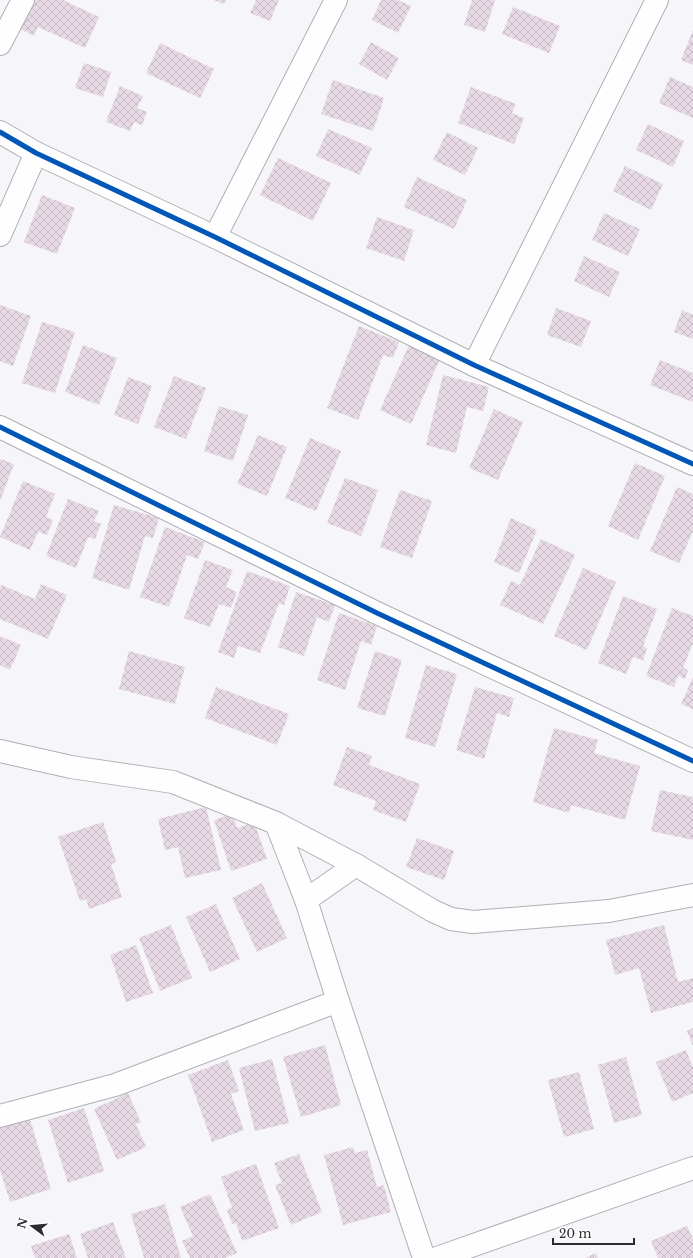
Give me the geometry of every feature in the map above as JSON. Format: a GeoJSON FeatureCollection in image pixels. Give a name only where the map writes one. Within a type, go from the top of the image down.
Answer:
{"type":"FeatureCollection","features":[{"type":"Feature","properties":{"kind":"street"},"geometry":{"type":"LineString","coordinates":[[0,44],[23,0]]}},
{"type":"Feature","properties":{"kind":"street"},"geometry":{"type":"LineString","coordinates":[[215,237],[336,0]]}},
{"type":"Feature","properties":{"kind":"street"},"geometry":{"type":"LineString","coordinates":[[474,365],[657,0]]}},
{"type":"Feature","properties":{"kind":"street"},"geometry":{"type":"LineString","coordinates":[[0,132],[36,153],[215,237],[474,365],[693,464]]}},
{"type":"Feature","properties":{"kind":"street"},"geometry":{"type":"LineString","coordinates":[[0,235],[36,153]]}},
{"type":"Feature","properties":{"kind":"street"},"geometry":{"type":"LineString","coordinates":[[0,427],[377,613],[693,761]]}},
{"type":"Feature","properties":{"kind":"street"},"geometry":{"type":"LineString","coordinates":[[0,751],[71,767],[173,782],[276,823],[356,865],[433,911],[451,919],[473,922],[609,911],[693,895]]}},
{"type":"Feature","properties":{"kind":"street"},"geometry":{"type":"LineString","coordinates":[[276,823],[306,900],[338,1001],[424,1258]]}},
{"type":"Feature","properties":{"kind":"street"},"geometry":{"type":"LineString","coordinates":[[306,900],[356,865]]}},
{"type":"Feature","properties":{"kind":"street"},"geometry":{"type":"LineString","coordinates":[[0,1116],[115,1085],[338,1001]]}},
{"type":"Feature","properties":{"kind":"street"},"geometry":{"type":"LineString","coordinates":[[437,1258],[693,1168]]}},
{"type":"Feature","properties":{"kind":"building"},"geometry":{"type":"Polygon","coordinates":[[[31,0],[63,0],[99,17],[85,48],[38,27],[34,36],[18,28],[31,0]]]}},
{"type":"Feature","properties":{"kind":"building"},"geometry":{"type":"Polygon","coordinates":[[[214,0],[226,0],[224,4],[214,0]]]}},
{"type":"Feature","properties":{"kind":"building"},"geometry":{"type":"Polygon","coordinates":[[[256,0],[279,0],[270,21],[250,13],[256,0]]]}},
{"type":"Feature","properties":{"kind":"building"},"geometry":{"type":"Polygon","coordinates":[[[381,0],[398,0],[411,6],[398,33],[372,20],[381,0]]]}},
{"type":"Feature","properties":{"kind":"building"},"geometry":{"type":"Polygon","coordinates":[[[472,0],[495,0],[485,32],[464,25],[472,0]]]}},
{"type":"Feature","properties":{"kind":"building"},"geometry":{"type":"Polygon","coordinates":[[[513,7],[560,26],[549,53],[502,34],[513,7]]]}},
{"type":"Feature","properties":{"kind":"building"},"geometry":{"type":"Polygon","coordinates":[[[693,30],[693,65],[681,60],[693,30]]]}},
{"type":"Feature","properties":{"kind":"building"},"geometry":{"type":"Polygon","coordinates":[[[371,42],[399,58],[387,80],[359,64],[371,42]]]}},
{"type":"Feature","properties":{"kind":"building"},"geometry":{"type":"Polygon","coordinates":[[[160,43],[214,69],[200,98],[146,73],[160,43]]]}},
{"type":"Feature","properties":{"kind":"building"},"geometry":{"type":"Polygon","coordinates":[[[84,63],[111,72],[103,97],[75,88],[84,63]]]}},
{"type":"Feature","properties":{"kind":"building"},"geometry":{"type":"Polygon","coordinates":[[[670,77],[693,87],[693,118],[659,103],[670,77]]]}},
{"type":"Feature","properties":{"kind":"building"},"geometry":{"type":"Polygon","coordinates":[[[333,80],[384,98],[373,131],[321,114],[333,80]]]}},
{"type":"Feature","properties":{"kind":"building"},"geometry":{"type":"Polygon","coordinates":[[[120,86],[143,96],[137,108],[147,112],[142,125],[134,122],[130,131],[106,122],[120,86]]]}},
{"type":"Feature","properties":{"kind":"building"},"geometry":{"type":"Polygon","coordinates":[[[471,87],[516,104],[512,113],[524,118],[514,144],[458,123],[471,87]]]}},
{"type":"Feature","properties":{"kind":"building"},"geometry":{"type":"Polygon","coordinates":[[[648,124],[684,141],[673,167],[636,150],[648,124]]]}},
{"type":"Feature","properties":{"kind":"building"},"geometry":{"type":"Polygon","coordinates":[[[328,129],[372,148],[360,175],[316,156],[328,129]]]}},
{"type":"Feature","properties":{"kind":"building"},"geometry":{"type":"Polygon","coordinates":[[[447,132],[478,148],[465,175],[433,160],[447,132]]]}},
{"type":"Feature","properties":{"kind":"building"},"geometry":{"type":"Polygon","coordinates":[[[278,158],[331,183],[313,221],[260,195],[278,158]]]}},
{"type":"Feature","properties":{"kind":"building"},"geometry":{"type":"Polygon","coordinates":[[[625,166],[663,184],[651,210],[613,191],[625,166]]]}},
{"type":"Feature","properties":{"kind":"building"},"geometry":{"type":"Polygon","coordinates":[[[417,177],[467,200],[454,229],[404,207],[417,177]]]}},
{"type":"Feature","properties":{"kind":"building"},"geometry":{"type":"Polygon","coordinates":[[[42,195],[75,208],[57,254],[24,242],[42,195]]]}},
{"type":"Feature","properties":{"kind":"building"},"geometry":{"type":"Polygon","coordinates":[[[604,213],[640,229],[628,256],[592,240],[604,213]]]}},
{"type":"Feature","properties":{"kind":"building"},"geometry":{"type":"Polygon","coordinates":[[[377,217],[414,230],[404,261],[366,248],[377,217]]]}},
{"type":"Feature","properties":{"kind":"building"},"geometry":{"type":"Polygon","coordinates":[[[584,256],[620,272],[609,297],[574,281],[584,256]]]}},
{"type":"Feature","properties":{"kind":"building"},"geometry":{"type":"Polygon","coordinates":[[[0,305],[31,316],[13,366],[0,361],[0,305]]]}},
{"type":"Feature","properties":{"kind":"building"},"geometry":{"type":"Polygon","coordinates":[[[556,308],[591,321],[581,347],[547,335],[556,308]]]}},
{"type":"Feature","properties":{"kind":"building"},"geometry":{"type":"Polygon","coordinates":[[[682,310],[693,315],[693,339],[674,332],[682,310]]]}},
{"type":"Feature","properties":{"kind":"building"},"geometry":{"type":"Polygon","coordinates":[[[42,322],[75,332],[55,393],[22,383],[42,322]]]}},
{"type":"Feature","properties":{"kind":"building"},"geometry":{"type":"Polygon","coordinates":[[[359,326],[399,342],[393,358],[383,355],[358,420],[327,408],[359,326]]]}},
{"type":"Feature","properties":{"kind":"building"},"geometry":{"type":"Polygon","coordinates":[[[83,345],[117,358],[99,405],[65,392],[83,345]]]}},
{"type":"Feature","properties":{"kind":"building"},"geometry":{"type":"Polygon","coordinates":[[[409,345],[440,359],[411,424],[380,410],[409,345]]]}},
{"type":"Feature","properties":{"kind":"building"},"geometry":{"type":"Polygon","coordinates":[[[660,360],[693,373],[693,402],[650,385],[660,360]]]}},
{"type":"Feature","properties":{"kind":"building"},"geometry":{"type":"Polygon","coordinates":[[[443,375],[489,387],[483,411],[467,407],[456,453],[426,445],[443,375]]]}},
{"type":"Feature","properties":{"kind":"building"},"geometry":{"type":"Polygon","coordinates":[[[174,376],[206,388],[186,439],[154,427],[174,376]]]}},
{"type":"Feature","properties":{"kind":"building"},"geometry":{"type":"Polygon","coordinates":[[[128,377],[152,386],[138,424],[114,415],[128,377]]]}},
{"type":"Feature","properties":{"kind":"building"},"geometry":{"type":"Polygon","coordinates":[[[219,406],[248,415],[233,461],[204,451],[219,406]]]}},
{"type":"Feature","properties":{"kind":"building"},"geometry":{"type":"Polygon","coordinates":[[[494,409],[523,422],[498,480],[469,468],[494,409]]]}},
{"type":"Feature","properties":{"kind":"building"},"geometry":{"type":"Polygon","coordinates":[[[258,435],[287,447],[267,496],[237,484],[258,435]]]}},
{"type":"Feature","properties":{"kind":"building"},"geometry":{"type":"Polygon","coordinates":[[[310,438],[341,451],[316,511],[285,498],[310,438]]]}},
{"type":"Feature","properties":{"kind":"building"},"geometry":{"type":"Polygon","coordinates":[[[0,459],[14,464],[0,501],[0,459]]]}},
{"type":"Feature","properties":{"kind":"building"},"geometry":{"type":"Polygon","coordinates":[[[635,463],[665,476],[638,540],[608,526],[635,463]]]}},
{"type":"Feature","properties":{"kind":"building"},"geometry":{"type":"Polygon","coordinates":[[[345,478],[378,490],[361,536],[327,523],[345,478]]]}},
{"type":"Feature","properties":{"kind":"building"},"geometry":{"type":"Polygon","coordinates":[[[23,481],[55,494],[46,517],[53,520],[47,535],[38,532],[30,550],[0,537],[23,481]]]}},
{"type":"Feature","properties":{"kind":"building"},"geometry":{"type":"Polygon","coordinates":[[[677,487],[693,494],[693,531],[679,563],[650,551],[677,487]]]}},
{"type":"Feature","properties":{"kind":"building"},"geometry":{"type":"Polygon","coordinates":[[[400,490],[432,501],[412,558],[380,547],[400,490]]]}},
{"type":"Feature","properties":{"kind":"building"},"geometry":{"type":"Polygon","coordinates":[[[68,499],[99,511],[94,521],[101,524],[95,539],[88,537],[76,568],[46,556],[68,499]]]}},
{"type":"Feature","properties":{"kind":"building"},"geometry":{"type":"Polygon","coordinates":[[[114,505],[159,518],[153,538],[145,536],[129,590],[92,578],[114,505]]]}},
{"type":"Feature","properties":{"kind":"building"},"geometry":{"type":"Polygon","coordinates":[[[511,518],[537,530],[519,573],[494,562],[511,518]]]}},
{"type":"Feature","properties":{"kind":"building"},"geometry":{"type":"Polygon","coordinates":[[[165,527],[205,542],[198,559],[187,555],[169,607],[140,597],[165,527]]]}},
{"type":"Feature","properties":{"kind":"building"},"geometry":{"type":"Polygon","coordinates":[[[541,539],[575,555],[543,624],[500,605],[511,581],[520,585],[541,539]]]}},
{"type":"Feature","properties":{"kind":"building"},"geometry":{"type":"Polygon","coordinates":[[[205,560],[233,570],[226,587],[237,592],[231,608],[219,604],[210,627],[184,618],[205,560]]]}},
{"type":"Feature","properties":{"kind":"building"},"geometry":{"type":"Polygon","coordinates":[[[583,568],[616,582],[587,650],[554,636],[583,568]]]}},
{"type":"Feature","properties":{"kind":"building"},"geometry":{"type":"Polygon","coordinates":[[[247,571],[290,586],[284,605],[279,603],[260,653],[238,646],[234,658],[218,652],[247,571]]]}},
{"type":"Feature","properties":{"kind":"building"},"geometry":{"type":"Polygon","coordinates":[[[41,584],[67,595],[48,639],[0,619],[1,585],[35,599],[41,584]]]}},
{"type":"Feature","properties":{"kind":"building"},"geometry":{"type":"Polygon","coordinates":[[[296,592],[335,605],[329,622],[317,617],[304,656],[278,647],[296,592]]]}},
{"type":"Feature","properties":{"kind":"building"},"geometry":{"type":"Polygon","coordinates":[[[623,596],[657,609],[643,646],[647,648],[643,661],[633,657],[626,674],[598,663],[623,596]]]}},
{"type":"Feature","properties":{"kind":"building"},"geometry":{"type":"Polygon","coordinates":[[[672,608],[693,616],[693,643],[683,668],[688,670],[685,679],[678,676],[674,687],[646,676],[672,608]]]}},
{"type":"Feature","properties":{"kind":"building"},"geometry":{"type":"Polygon","coordinates":[[[339,613],[377,626],[371,645],[361,641],[345,690],[317,680],[339,613]]]}},
{"type":"Feature","properties":{"kind":"building"},"geometry":{"type":"Polygon","coordinates":[[[0,636],[21,645],[10,670],[0,665],[0,636]]]}},
{"type":"Feature","properties":{"kind":"building"},"geometry":{"type":"Polygon","coordinates":[[[129,651],[185,667],[175,704],[119,689],[129,651]]]}},
{"type":"Feature","properties":{"kind":"building"},"geometry":{"type":"Polygon","coordinates":[[[375,651],[402,660],[385,716],[357,708],[375,651]]]}},
{"type":"Feature","properties":{"kind":"building"},"geometry":{"type":"Polygon","coordinates":[[[426,665],[457,674],[435,747],[405,738],[426,665]]]}},
{"type":"Feature","properties":{"kind":"building"},"geometry":{"type":"Polygon","coordinates":[[[693,677],[693,709],[681,704],[693,677]]]}},
{"type":"Feature","properties":{"kind":"building"},"geometry":{"type":"Polygon","coordinates":[[[216,687],[289,714],[277,745],[205,718],[216,687]]]}},
{"type":"Feature","properties":{"kind":"building"},"geometry":{"type":"Polygon","coordinates":[[[475,687],[514,698],[509,717],[497,713],[484,759],[456,750],[475,687]]]}},
{"type":"Feature","properties":{"kind":"building"},"geometry":{"type":"Polygon","coordinates":[[[554,728],[598,740],[594,753],[640,766],[625,820],[571,805],[569,813],[533,802],[554,728]]]}},
{"type":"Feature","properties":{"kind":"building"},"geometry":{"type":"Polygon","coordinates":[[[347,747],[372,756],[369,765],[420,784],[406,822],[373,810],[376,801],[333,785],[347,747]]]}},
{"type":"Feature","properties":{"kind":"building"},"geometry":{"type":"Polygon","coordinates":[[[660,790],[693,797],[693,840],[651,831],[660,790]]]}},
{"type":"Feature","properties":{"kind":"building"},"geometry":{"type":"Polygon","coordinates":[[[206,807],[221,870],[185,878],[178,847],[165,850],[158,819],[206,807]]]}},
{"type":"Feature","properties":{"kind":"building"},"geometry":{"type":"Polygon","coordinates":[[[232,814],[237,828],[254,822],[267,859],[231,871],[214,820],[232,814]]]}},
{"type":"Feature","properties":{"kind":"building"},"geometry":{"type":"Polygon","coordinates":[[[103,822],[116,862],[111,864],[122,897],[89,909],[86,899],[80,901],[58,837],[103,822]]]}},
{"type":"Feature","properties":{"kind":"building"},"geometry":{"type":"Polygon","coordinates":[[[417,838],[454,851],[444,880],[406,867],[417,838]]]}},
{"type":"Feature","properties":{"kind":"building"},"geometry":{"type":"Polygon","coordinates":[[[262,883],[287,938],[257,952],[232,898],[262,883]]]}},
{"type":"Feature","properties":{"kind":"building"},"geometry":{"type":"Polygon","coordinates":[[[216,904],[240,959],[210,972],[186,917],[216,904]]]}},
{"type":"Feature","properties":{"kind":"building"},"geometry":{"type":"Polygon","coordinates":[[[171,925],[192,978],[160,991],[139,938],[171,925]]]}},
{"type":"Feature","properties":{"kind":"building"},"geometry":{"type":"Polygon","coordinates":[[[664,925],[678,982],[693,978],[693,1002],[651,1013],[639,968],[615,975],[606,940],[664,925]]]}},
{"type":"Feature","properties":{"kind":"building"},"geometry":{"type":"Polygon","coordinates":[[[136,945],[153,993],[126,1002],[110,955],[136,945]]]}},
{"type":"Feature","properties":{"kind":"building"},"geometry":{"type":"Polygon","coordinates":[[[693,1028],[693,1046],[687,1031],[693,1028]]]}},
{"type":"Feature","properties":{"kind":"building"},"geometry":{"type":"Polygon","coordinates":[[[325,1045],[341,1105],[301,1117],[283,1057],[325,1045]]]}},
{"type":"Feature","properties":{"kind":"building"},"geometry":{"type":"Polygon","coordinates":[[[686,1050],[693,1067],[693,1093],[672,1102],[656,1062],[686,1050]]]}},
{"type":"Feature","properties":{"kind":"building"},"geometry":{"type":"Polygon","coordinates":[[[626,1057],[642,1115],[614,1123],[598,1065],[626,1057]]]}},
{"type":"Feature","properties":{"kind":"building"},"geometry":{"type":"Polygon","coordinates":[[[272,1059],[289,1123],[255,1131],[239,1068],[272,1059]]]}},
{"type":"Feature","properties":{"kind":"building"},"geometry":{"type":"Polygon","coordinates":[[[228,1060],[239,1091],[231,1094],[244,1130],[212,1142],[188,1075],[228,1060]]]}},
{"type":"Feature","properties":{"kind":"building"},"geometry":{"type":"Polygon","coordinates":[[[579,1072],[594,1129],[564,1137],[548,1080],[579,1072]]]}},
{"type":"Feature","properties":{"kind":"building"},"geometry":{"type":"Polygon","coordinates":[[[128,1093],[141,1122],[136,1124],[146,1147],[117,1160],[94,1109],[128,1093]]]}},
{"type":"Feature","properties":{"kind":"building"},"geometry":{"type":"Polygon","coordinates":[[[84,1108],[104,1171],[68,1183],[48,1120],[84,1108]]]}},
{"type":"Feature","properties":{"kind":"building"},"geometry":{"type":"Polygon","coordinates":[[[29,1116],[51,1189],[10,1202],[0,1170],[0,1125],[29,1116]]]}},
{"type":"Feature","properties":{"kind":"building"},"geometry":{"type":"Polygon","coordinates":[[[353,1147],[355,1153],[367,1150],[377,1187],[384,1185],[391,1212],[343,1225],[324,1155],[353,1147]]]}},
{"type":"Feature","properties":{"kind":"building"},"geometry":{"type":"Polygon","coordinates":[[[299,1154],[322,1212],[291,1225],[275,1185],[282,1183],[274,1163],[299,1154]]]}},
{"type":"Feature","properties":{"kind":"building"},"geometry":{"type":"Polygon","coordinates":[[[256,1164],[279,1228],[242,1241],[236,1223],[232,1224],[227,1210],[232,1208],[221,1177],[256,1164]]]}},
{"type":"Feature","properties":{"kind":"building"},"geometry":{"type":"Polygon","coordinates":[[[210,1194],[237,1253],[225,1258],[190,1258],[182,1241],[193,1236],[180,1207],[210,1194]]]}},
{"type":"Feature","properties":{"kind":"building"},"geometry":{"type":"Polygon","coordinates":[[[165,1204],[181,1258],[144,1258],[131,1214],[165,1204]]]}},
{"type":"Feature","properties":{"kind":"building"},"geometry":{"type":"Polygon","coordinates":[[[113,1222],[126,1258],[88,1258],[80,1234],[113,1222]]]}},
{"type":"Feature","properties":{"kind":"building"},"geometry":{"type":"Polygon","coordinates":[[[687,1226],[693,1239],[693,1258],[658,1258],[651,1241],[687,1226]]]}},
{"type":"Feature","properties":{"kind":"building"},"geometry":{"type":"Polygon","coordinates":[[[69,1234],[77,1258],[35,1258],[31,1246],[69,1234]]]}},
{"type":"Feature","properties":{"kind":"building"},"geometry":{"type":"Polygon","coordinates":[[[596,1253],[598,1258],[585,1258],[596,1253]]]}},
{"type":"Feature","properties":{"kind":"cycle path"},"geometry":{"type":"LineString","coordinates":[[0,132],[36,153],[215,237],[474,365],[693,464]]}},
{"type":"Feature","properties":{"kind":"cycle path"},"geometry":{"type":"LineString","coordinates":[[0,427],[377,613],[693,761]]}}]}
